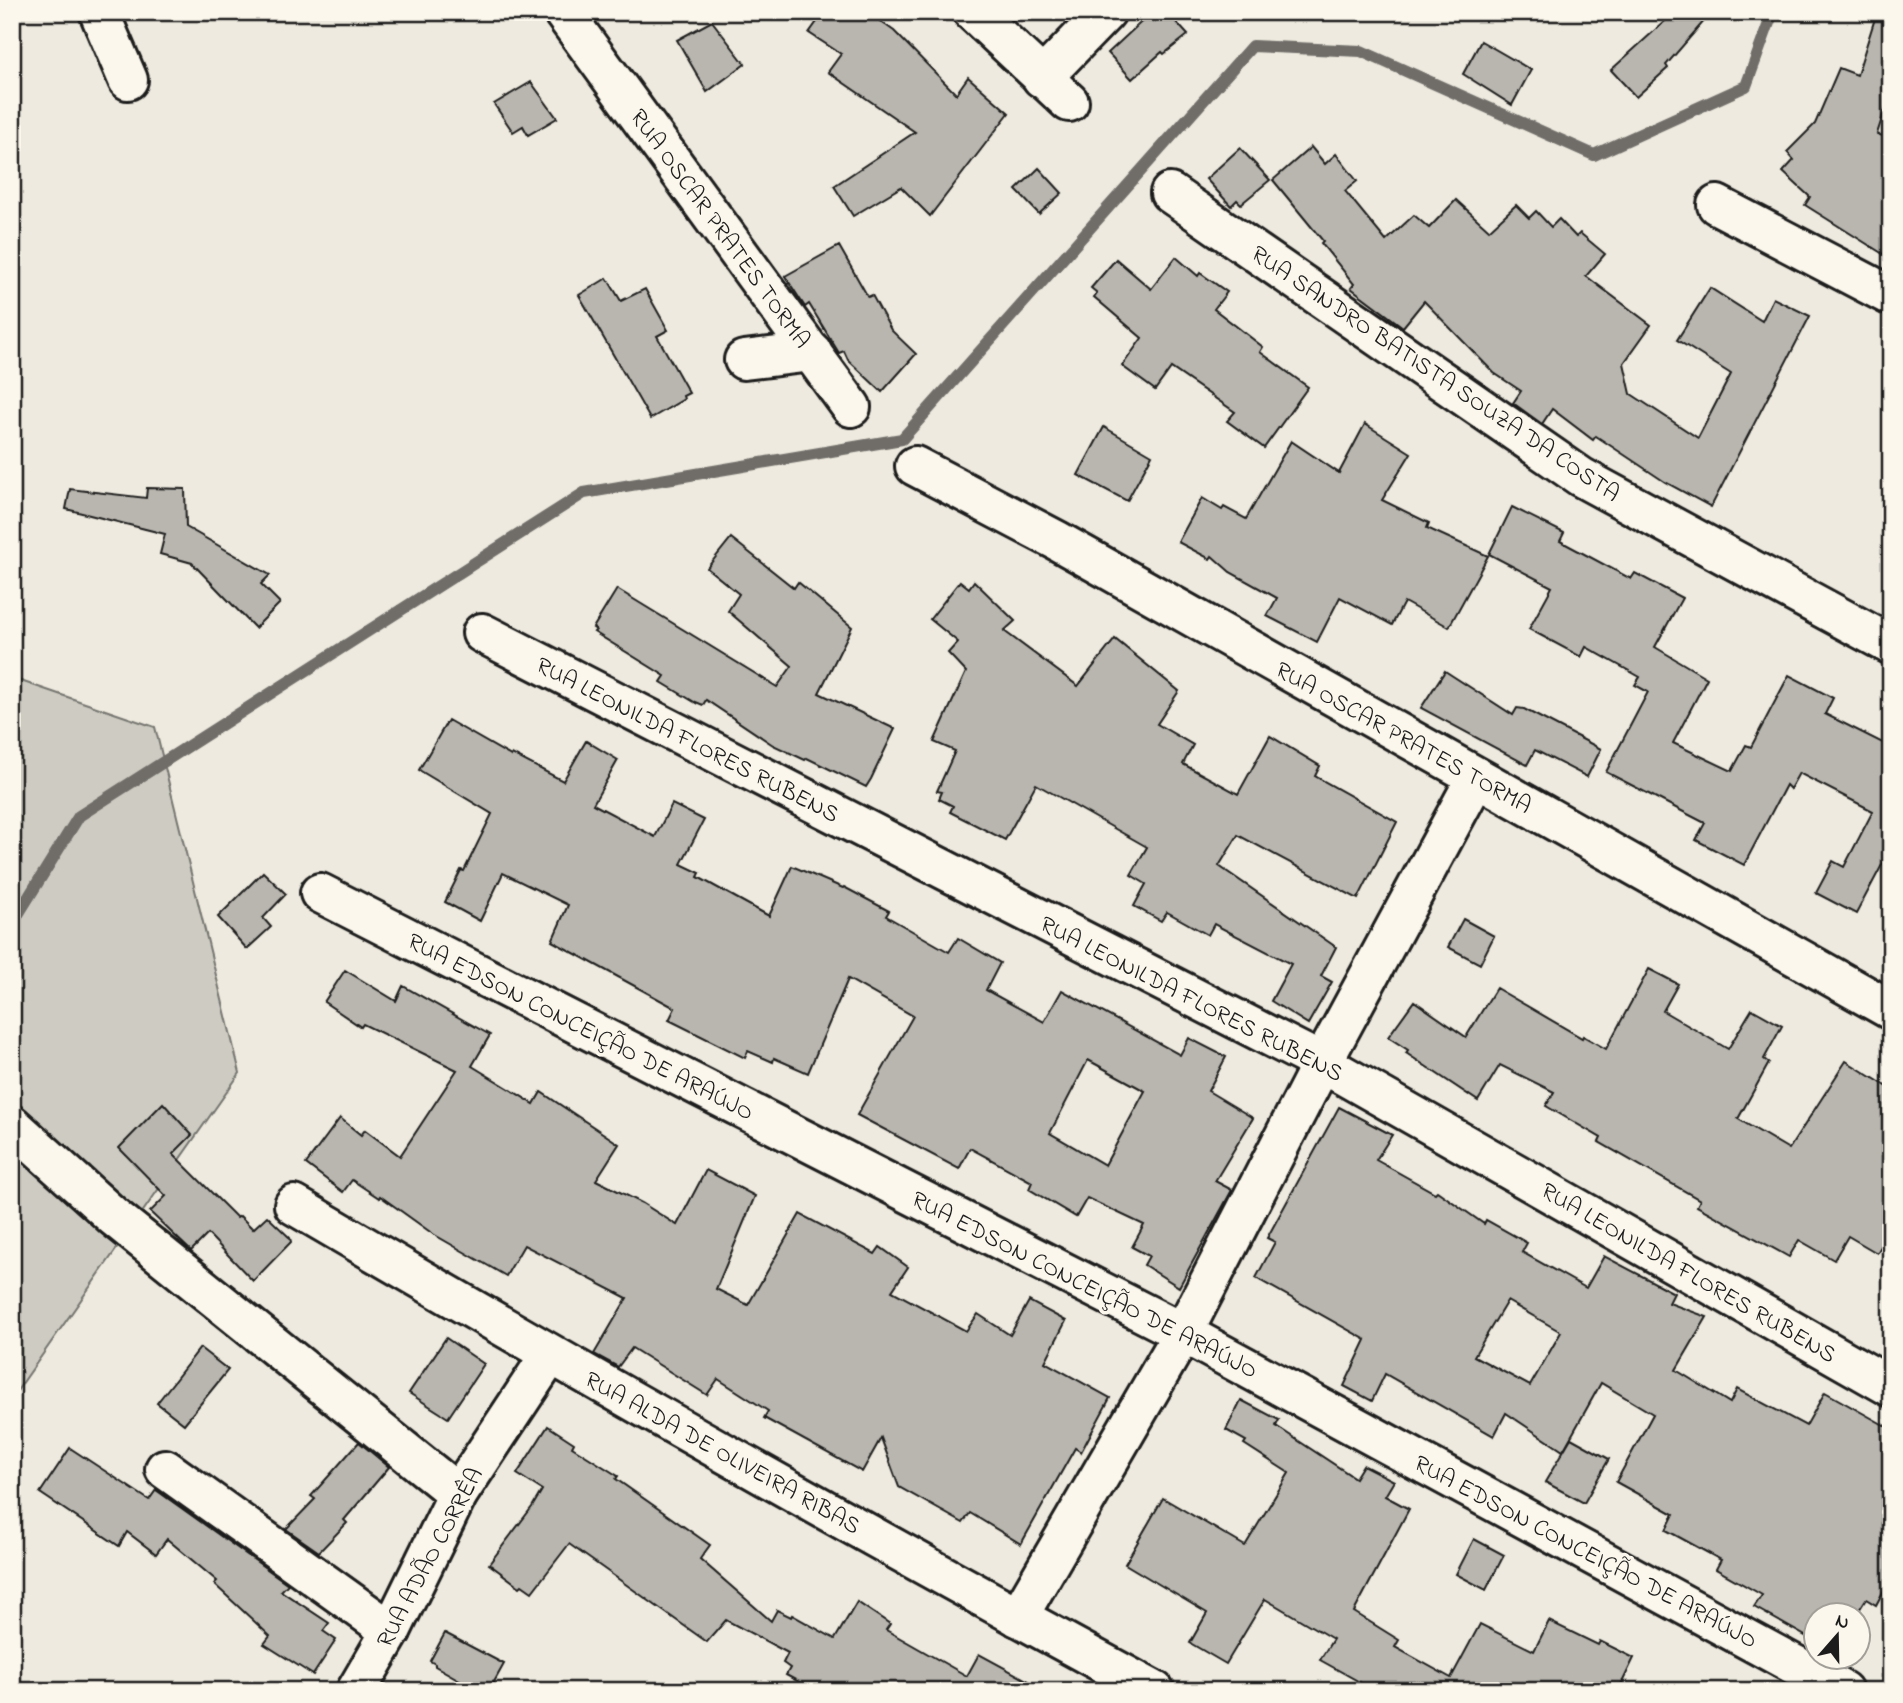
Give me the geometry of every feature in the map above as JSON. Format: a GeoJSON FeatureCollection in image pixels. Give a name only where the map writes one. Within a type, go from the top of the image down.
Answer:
{"type":"FeatureCollection","features":[{"type":"Feature","properties":{"kind":"street"},"geometry":{"type":"LineString","coordinates":[[99,12],[128,80]]}},
{"type":"Feature","properties":{"kind":"street","name":"RUA OSCAR PRATES TORMA"},"geometry":{"type":"LineString","coordinates":[[564,12],[851,407]]}},
{"type":"Feature","properties":{"kind":"street"},"geometry":{"type":"LineString","coordinates":[[973,12],[1056,90],[1106,12]]}},
{"type":"Feature","properties":{"kind":"street","name":"RUA SANDRO BATISTA SOUZA DA COSTA"},"geometry":{"type":"LineString","coordinates":[[1170,193],[1581,477],[1891,645]]}},
{"type":"Feature","properties":{"kind":"street"},"geometry":{"type":"LineString","coordinates":[[1717,205],[1891,296]]}},
{"type":"Feature","properties":{"kind":"street"},"geometry":{"type":"LineString","coordinates":[[744,360],[812,352]]}},
{"type":"Feature","properties":{"kind":"street","name":"RUA OSCAR PRATES TORMA"},"geometry":{"type":"LineString","coordinates":[[915,466],[1056,540],[1891,1010]]}},
{"type":"Feature","properties":{"kind":"street","name":"RUA LEONILDA FLORES RUBENS"},"geometry":{"type":"LineString","coordinates":[[482,633],[1322,1063],[1891,1387]]}},
{"type":"Feature","properties":{"kind":"street"},"geometry":{"type":"LineString","coordinates":[[1018,1617],[1183,1333],[1322,1063],[1476,778]]}},
{"type":"Feature","properties":{"kind":"street","name":"RUA EDSON CONCEIÇÃO DE ARAÚJO"},"geometry":{"type":"LineString","coordinates":[[320,892],[1183,1333],[1843,1691]]}},
{"type":"Feature","properties":{"kind":"street"},"geometry":{"type":"LineString","coordinates":[[12,1125],[113,1216],[458,1494]]}},
{"type":"Feature","properties":{"kind":"street","name":"RUA ALDA DE OLIVEIRA RIBAS"},"geometry":{"type":"LineString","coordinates":[[295,1205],[551,1355],[1155,1691]]}},
{"type":"Feature","properties":{"kind":"street","name":"RUA ADÃO CORRÊA"},"geometry":{"type":"LineString","coordinates":[[356,1691],[391,1631],[458,1494],[551,1355]]}},
{"type":"Feature","properties":{"kind":"street"},"geometry":{"type":"LineString","coordinates":[[165,1469],[391,1631]]}},
{"type":"Feature","properties":{"kind":"shaded area"},"geometry":{"type":"Polygon","coordinates":[[[12,678],[155,727],[240,1073],[12,1398],[12,678]]]}},
{"type":"Feature","properties":{"kind":"building"},"geometry":{"type":"Polygon","coordinates":[[[824,12],[867,12],[894,31],[956,94],[968,77],[1009,113],[930,216],[901,187],[853,216],[834,186],[915,132],[828,72],[841,54],[809,33],[824,12]]]}},
{"type":"Feature","properties":{"kind":"building"},"geometry":{"type":"Polygon","coordinates":[[[1152,12],[1167,12],[1188,35],[1164,54],[1162,52],[1132,79],[1108,53],[1152,12]]]}},
{"type":"Feature","properties":{"kind":"building"},"geometry":{"type":"Polygon","coordinates":[[[1675,12],[1712,12],[1666,65],[1668,68],[1636,97],[1611,70],[1675,12]]]}},
{"type":"Feature","properties":{"kind":"building"},"geometry":{"type":"Polygon","coordinates":[[[1877,12],[1891,12],[1891,91],[1877,134],[1891,139],[1891,259],[1805,205],[1810,197],[1783,172],[1794,160],[1787,152],[1815,124],[1839,68],[1857,75],[1877,12]]]}},
{"type":"Feature","properties":{"kind":"building"},"geometry":{"type":"Polygon","coordinates":[[[712,21],[745,64],[707,92],[677,40],[712,21]]]}},
{"type":"Feature","properties":{"kind":"building"},"geometry":{"type":"Polygon","coordinates":[[[1481,41],[1531,70],[1512,105],[1463,74],[1481,41]]]}},
{"type":"Feature","properties":{"kind":"building"},"geometry":{"type":"Polygon","coordinates":[[[531,82],[557,118],[528,135],[523,126],[513,132],[494,104],[531,82]]]}},
{"type":"Feature","properties":{"kind":"building"},"geometry":{"type":"Polygon","coordinates":[[[1311,147],[1325,164],[1336,154],[1357,181],[1345,191],[1386,241],[1414,215],[1429,228],[1456,200],[1489,230],[1516,205],[1529,218],[1536,211],[1551,227],[1559,219],[1576,237],[1580,233],[1605,254],[1586,276],[1651,325],[1624,363],[1631,394],[1698,438],[1731,374],[1677,340],[1710,288],[1762,321],[1773,298],[1810,316],[1711,507],[1665,482],[1596,436],[1593,440],[1552,409],[1542,424],[1513,403],[1521,391],[1494,373],[1424,301],[1403,327],[1351,288],[1354,284],[1321,243],[1323,241],[1273,180],[1311,147]]]}},
{"type":"Feature","properties":{"kind":"building"},"geometry":{"type":"Polygon","coordinates":[[[1240,148],[1270,180],[1241,204],[1237,200],[1231,206],[1206,179],[1240,148]]]}},
{"type":"Feature","properties":{"kind":"building"},"geometry":{"type":"Polygon","coordinates":[[[1039,168],[1062,193],[1039,214],[1016,190],[1039,168]]]}},
{"type":"Feature","properties":{"kind":"building"},"geometry":{"type":"Polygon","coordinates":[[[839,246],[868,297],[872,295],[891,330],[916,354],[882,392],[848,360],[844,351],[839,353],[809,304],[805,307],[785,276],[839,246]]]}},
{"type":"Feature","properties":{"kind":"building"},"geometry":{"type":"Polygon","coordinates":[[[1176,257],[1198,276],[1200,273],[1227,292],[1214,309],[1263,347],[1260,352],[1308,387],[1264,448],[1227,421],[1235,412],[1171,368],[1155,390],[1122,366],[1142,338],[1094,297],[1097,293],[1091,288],[1116,259],[1151,289],[1176,257]]]}},
{"type":"Feature","properties":{"kind":"building"},"geometry":{"type":"Polygon","coordinates":[[[607,278],[621,301],[645,289],[668,330],[657,336],[689,393],[683,396],[684,399],[650,419],[579,295],[607,278]]]}},
{"type":"Feature","properties":{"kind":"building"},"geometry":{"type":"Polygon","coordinates":[[[1365,424],[1411,453],[1382,500],[1429,523],[1427,528],[1488,556],[1449,627],[1404,602],[1392,625],[1340,597],[1317,642],[1267,616],[1277,598],[1230,572],[1212,556],[1210,559],[1178,542],[1202,498],[1222,510],[1224,507],[1246,519],[1291,441],[1339,473],[1365,424]]]}},
{"type":"Feature","properties":{"kind":"building"},"geometry":{"type":"Polygon","coordinates":[[[1104,427],[1152,455],[1127,501],[1078,475],[1104,427]]]}},
{"type":"Feature","properties":{"kind":"building"},"geometry":{"type":"Polygon","coordinates":[[[147,488],[185,489],[186,527],[270,575],[261,584],[280,603],[255,628],[192,563],[160,554],[165,534],[66,509],[70,489],[146,498],[147,488]]]}},
{"type":"Feature","properties":{"kind":"building"},"geometry":{"type":"Polygon","coordinates":[[[1512,507],[1564,533],[1560,541],[1631,579],[1635,573],[1682,598],[1655,647],[1707,678],[1673,743],[1732,771],[1746,745],[1751,747],[1789,675],[1833,698],[1825,714],[1891,747],[1891,848],[1856,914],[1816,893],[1833,861],[1844,867],[1873,811],[1799,773],[1790,789],[1786,785],[1744,865],[1696,840],[1705,823],[1606,772],[1648,692],[1635,685],[1640,677],[1586,647],[1581,657],[1529,629],[1552,587],[1489,554],[1512,507]]]}},
{"type":"Feature","properties":{"kind":"building"},"geometry":{"type":"Polygon","coordinates":[[[731,538],[794,588],[798,582],[852,627],[819,693],[895,729],[866,787],[807,758],[805,760],[773,745],[706,700],[703,705],[696,703],[661,682],[665,676],[594,632],[596,630],[593,628],[617,589],[777,687],[792,666],[728,611],[739,594],[707,568],[731,538]]]}},
{"type":"Feature","properties":{"kind":"building"},"geometry":{"type":"Polygon","coordinates":[[[960,581],[969,588],[974,581],[1015,621],[1004,631],[1078,686],[1115,639],[1179,691],[1157,724],[1193,745],[1183,764],[1238,794],[1270,736],[1320,766],[1315,776],[1397,822],[1358,899],[1238,835],[1219,866],[1336,947],[1321,976],[1332,982],[1308,1024],[1271,1001],[1291,964],[1214,924],[1208,935],[1167,912],[1161,921],[1134,906],[1146,884],[1131,875],[1147,847],[1036,784],[1005,840],[950,812],[953,806],[939,799],[942,792],[937,791],[955,751],[934,742],[966,672],[948,653],[958,642],[930,619],[960,581]]]}},
{"type":"Feature","properties":{"kind":"building"},"geometry":{"type":"Polygon","coordinates":[[[1445,671],[1513,715],[1517,708],[1524,709],[1601,749],[1587,777],[1535,750],[1527,765],[1421,708],[1445,671]]]}},
{"type":"Feature","properties":{"kind":"building"},"geometry":{"type":"Polygon","coordinates":[[[448,720],[511,756],[512,754],[563,781],[586,741],[618,760],[593,804],[655,837],[672,804],[704,820],[681,864],[700,873],[698,877],[769,916],[792,866],[844,887],[889,911],[886,916],[949,952],[958,938],[1000,963],[986,990],[1044,1022],[1062,990],[1180,1055],[1189,1038],[1226,1057],[1208,1091],[1253,1118],[1215,1181],[1232,1190],[1179,1287],[1144,1265],[1149,1256],[1132,1247],[1144,1225],[1087,1198],[1076,1217],[1029,1189],[1032,1182],[970,1148],[959,1169],[857,1115],[913,1016],[848,979],[808,1073],[774,1058],[773,1062],[748,1051],[745,1058],[669,1020],[675,1008],[552,941],[568,905],[503,873],[480,921],[445,902],[461,870],[464,871],[492,814],[419,770],[448,720]],[[1088,1060],[1050,1133],[1105,1165],[1145,1091],[1088,1060]]]}},
{"type":"Feature","properties":{"kind":"building"},"geometry":{"type":"Polygon","coordinates":[[[263,872],[286,894],[263,918],[271,927],[247,949],[218,917],[263,872]]]}},
{"type":"Feature","properties":{"kind":"building"},"geometry":{"type":"Polygon","coordinates":[[[1463,919],[1494,936],[1480,964],[1448,947],[1463,919]]]}},
{"type":"Feature","properties":{"kind":"building"},"geometry":{"type":"Polygon","coordinates":[[[1649,969],[1678,984],[1663,1011],[1728,1049],[1752,1009],[1782,1026],[1764,1059],[1769,1063],[1738,1119],[1789,1149],[1846,1061],[1891,1089],[1891,1230],[1877,1253],[1848,1236],[1834,1260],[1799,1240],[1789,1257],[1697,1206],[1700,1200],[1599,1142],[1601,1138],[1546,1106],[1554,1092],[1500,1065],[1478,1101],[1406,1053],[1408,1050],[1388,1037],[1414,1001],[1466,1037],[1496,988],[1606,1049],[1649,969]]]}},
{"type":"Feature","properties":{"kind":"building"},"geometry":{"type":"Polygon","coordinates":[[[345,970],[396,1001],[403,986],[490,1035],[472,1066],[534,1104],[541,1092],[619,1144],[596,1180],[642,1203],[677,1225],[706,1170],[755,1196],[716,1289],[748,1305],[800,1214],[875,1254],[880,1247],[908,1267],[892,1291],[966,1331],[978,1314],[1010,1335],[1029,1301],[1066,1321],[1045,1362],[1110,1398],[1081,1452],[1075,1448],[1021,1544],[970,1513],[963,1523],[899,1487],[881,1438],[862,1472],[764,1418],[768,1411],[718,1379],[707,1395],[632,1348],[618,1367],[594,1354],[627,1298],[524,1245],[506,1276],[433,1234],[380,1196],[379,1198],[352,1180],[343,1192],[306,1164],[340,1118],[361,1135],[365,1130],[400,1156],[457,1070],[363,1024],[361,1027],[324,1002],[345,970]]]}},
{"type":"Feature","properties":{"kind":"building"},"geometry":{"type":"Polygon","coordinates":[[[163,1103],[192,1135],[173,1154],[237,1218],[240,1216],[253,1229],[267,1216],[290,1238],[291,1242],[253,1281],[208,1234],[191,1251],[150,1212],[166,1196],[119,1148],[163,1103]]]}},
{"type":"Feature","properties":{"kind":"building"},"geometry":{"type":"Polygon","coordinates":[[[1339,1107],[1392,1135],[1376,1160],[1435,1193],[1437,1191],[1484,1224],[1486,1220],[1527,1243],[1522,1252],[1586,1288],[1604,1256],[1674,1293],[1669,1303],[1707,1317],[1676,1370],[1730,1403],[1737,1389],[1806,1426],[1825,1392],[1891,1429],[1891,1577],[1876,1605],[1866,1599],[1864,1602],[1801,1602],[1801,1634],[1754,1607],[1762,1595],[1716,1569],[1721,1560],[1666,1530],[1674,1514],[1616,1482],[1653,1414],[1601,1383],[1563,1451],[1506,1413],[1494,1436],[1385,1374],[1372,1401],[1344,1386],[1366,1340],[1256,1278],[1275,1242],[1267,1238],[1339,1107]],[[1507,1301],[1474,1356],[1530,1386],[1561,1332],[1507,1301]]]}},
{"type":"Feature","properties":{"kind":"building"},"geometry":{"type":"Polygon","coordinates":[[[446,1338],[484,1364],[448,1418],[409,1393],[446,1338]]]}},
{"type":"Feature","properties":{"kind":"building"},"geometry":{"type":"Polygon","coordinates":[[[200,1348],[228,1370],[184,1424],[157,1403],[200,1348]]]}},
{"type":"Feature","properties":{"kind":"building"},"geometry":{"type":"Polygon","coordinates":[[[1241,1400],[1279,1420],[1276,1426],[1355,1478],[1363,1465],[1394,1481],[1385,1496],[1409,1509],[1354,1612],[1399,1640],[1395,1647],[1451,1678],[1480,1624],[1534,1651],[1549,1621],[1598,1645],[1600,1641],[1634,1658],[1618,1691],[1376,1691],[1320,1660],[1333,1639],[1265,1599],[1226,1664],[1190,1643],[1207,1613],[1125,1564],[1163,1498],[1245,1546],[1289,1473],[1244,1444],[1246,1441],[1226,1430],[1241,1400]]]}},
{"type":"Feature","properties":{"kind":"building"},"geometry":{"type":"Polygon","coordinates":[[[548,1426],[574,1443],[572,1447],[618,1476],[616,1479],[710,1545],[700,1559],[771,1621],[777,1610],[791,1617],[792,1615],[835,1639],[857,1602],[890,1624],[886,1630],[967,1676],[979,1654],[1047,1691],[816,1691],[786,1675],[790,1668],[783,1663],[788,1653],[726,1620],[707,1642],[569,1544],[532,1592],[522,1585],[520,1587],[489,1564],[542,1490],[517,1474],[548,1426]]]}},
{"type":"Feature","properties":{"kind":"building"},"geometry":{"type":"Polygon","coordinates":[[[1571,1438],[1609,1459],[1584,1503],[1545,1482],[1571,1438]]]}},
{"type":"Feature","properties":{"kind":"building"},"geometry":{"type":"Polygon","coordinates":[[[359,1442],[389,1467],[344,1520],[347,1523],[319,1552],[286,1529],[315,1499],[311,1496],[359,1442]]]}},
{"type":"Feature","properties":{"kind":"building"},"geometry":{"type":"Polygon","coordinates":[[[70,1448],[149,1500],[156,1490],[288,1584],[281,1591],[329,1623],[323,1631],[336,1640],[313,1675],[264,1644],[270,1636],[214,1584],[217,1581],[167,1539],[156,1554],[127,1532],[119,1546],[40,1493],[70,1448]]]}},
{"type":"Feature","properties":{"kind":"building"},"geometry":{"type":"Polygon","coordinates":[[[1474,1539],[1504,1555],[1486,1590],[1456,1574],[1474,1539]]]}},
{"type":"Feature","properties":{"kind":"building"},"geometry":{"type":"Polygon","coordinates":[[[445,1633],[504,1664],[489,1691],[479,1691],[430,1661],[445,1633]]]}},
{"type":"Feature","properties":{"kind":"waterway"},"geometry":{"type":"LineString","coordinates":[[12,924],[79,816],[584,493],[902,439],[1252,46],[1361,51],[1594,155],[1746,86],[1773,12]]}}]}
